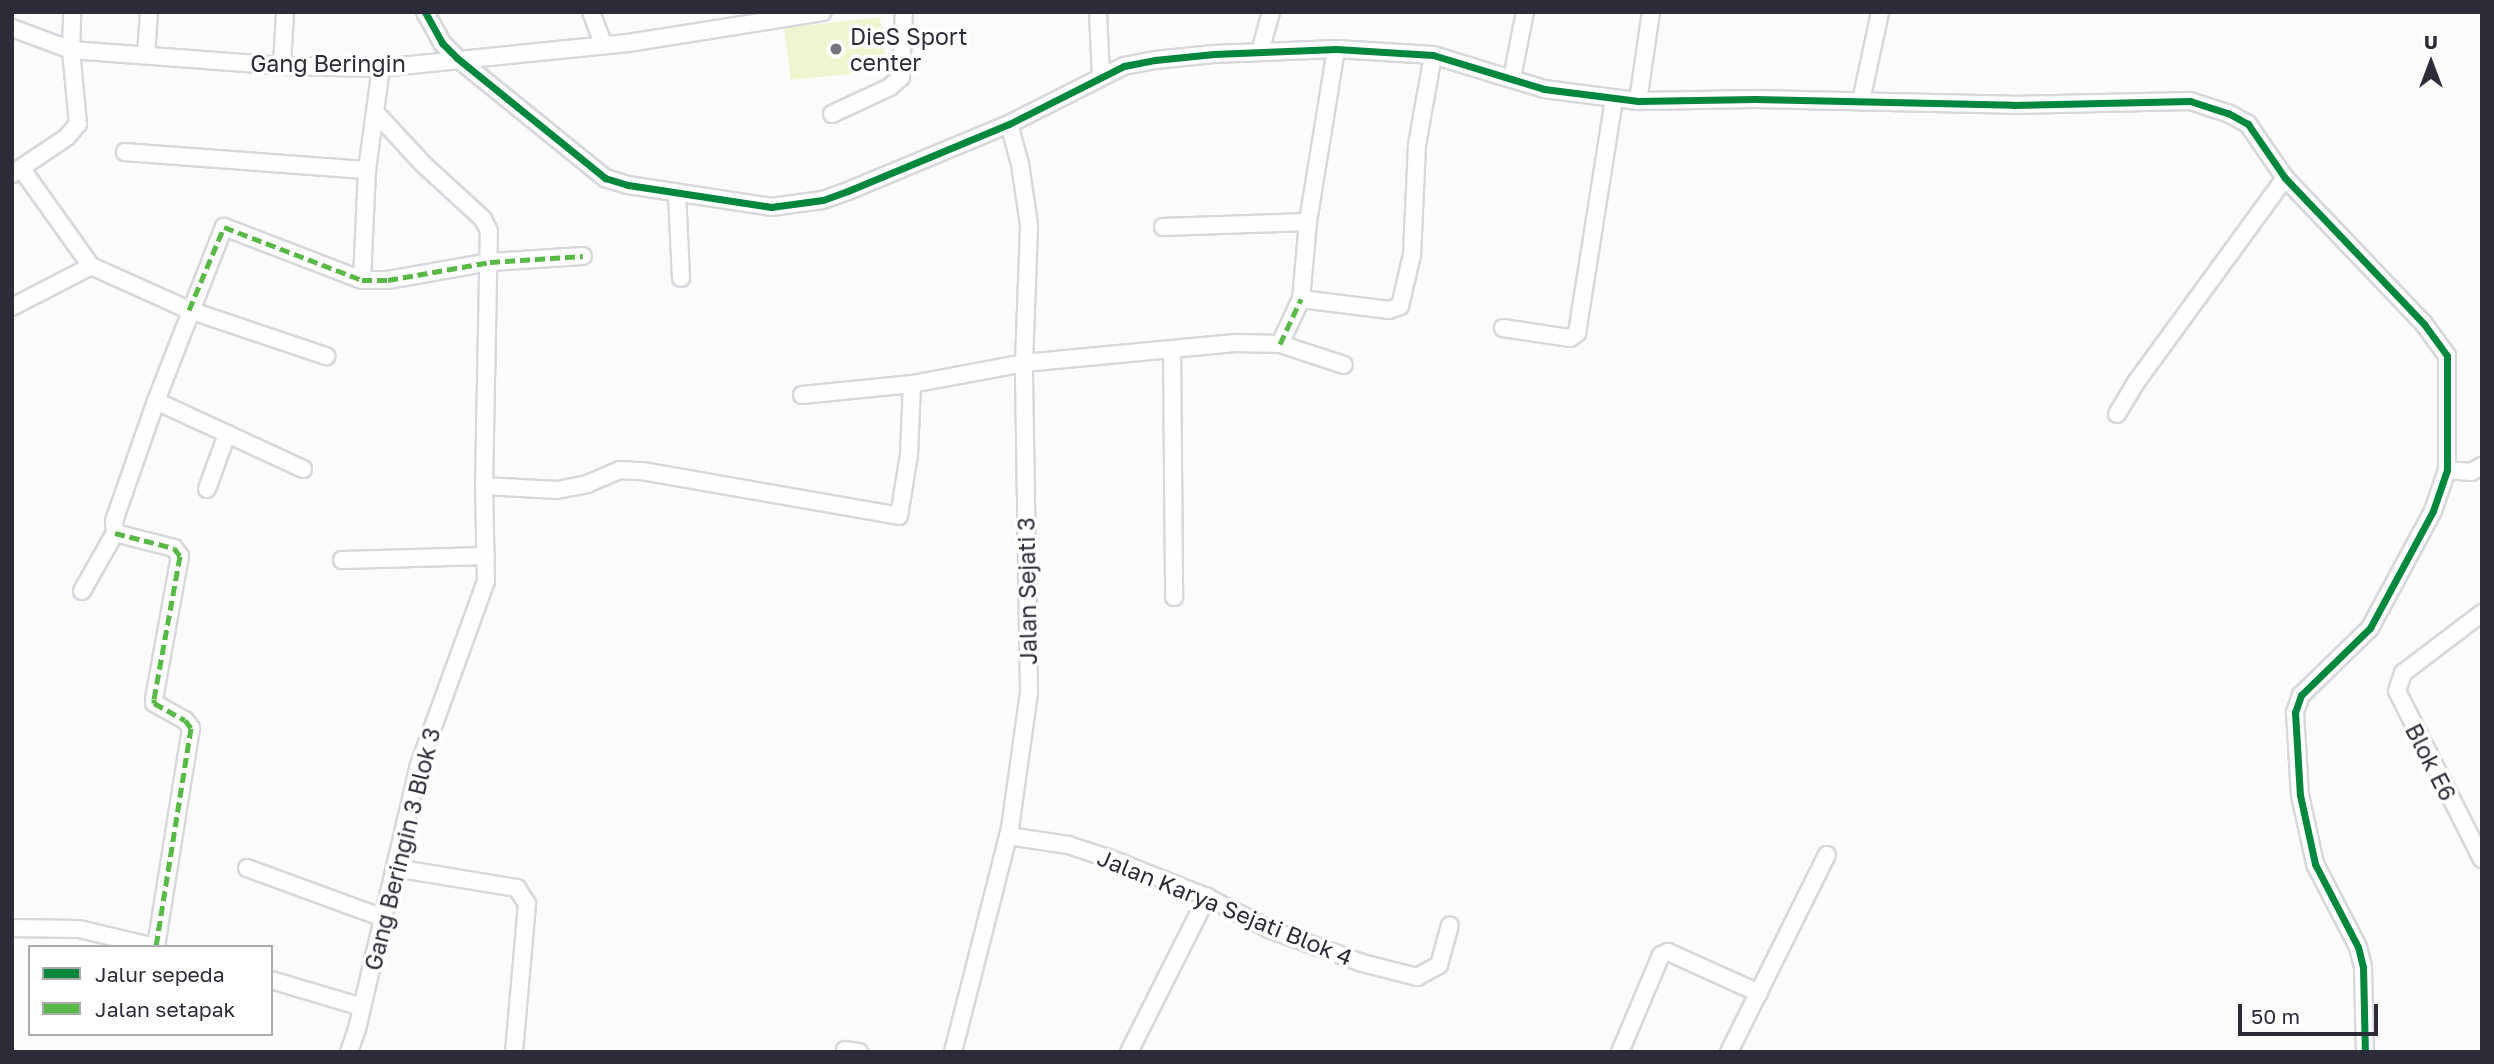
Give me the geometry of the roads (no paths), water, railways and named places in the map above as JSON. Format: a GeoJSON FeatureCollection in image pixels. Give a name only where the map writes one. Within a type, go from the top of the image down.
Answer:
{"type":"FeatureCollection","features":[{"type":"Feature","properties":{"kind":"street"},"geometry":{"type":"LineString","coordinates":[[72,12],[71,50],[78,124],[67,137],[17,171],[91,266],[189,310],[326,356]]}},
{"type":"Feature","properties":{"kind":"street"},"geometry":{"type":"LineString","coordinates":[[146,55],[149,12]]}},
{"type":"Feature","properties":{"kind":"street"},"geometry":{"type":"LineString","coordinates":[[282,66],[285,12]]}},
{"type":"Feature","properties":{"kind":"street"},"geometry":{"type":"LineString","coordinates":[[425,12],[442,43],[457,58],[605,178],[677,193],[771,207],[823,200],[1009,124],[1124,66],[1155,60],[1260,51],[1336,49],[1433,55],[1544,89],[1638,101],[2013,104],[2190,101],[2228,113],[2248,124],[2285,178],[2443,348],[2448,374],[2448,470],[2433,511],[2370,628],[2301,695],[2295,712],[2300,795],[2315,864],[2358,947],[2363,967],[2365,1052]]}},
{"type":"Feature","properties":{"kind":"street"},"geometry":{"type":"LineString","coordinates":[[591,12],[604,46]]}},
{"type":"Feature","properties":{"kind":"street","name":"Gang Beringin"},"geometry":{"type":"LineString","coordinates":[[12,28],[71,50],[282,66],[381,68],[457,58],[604,46],[716,20],[823,12]]}},
{"type":"Feature","properties":{"kind":"street"},"geometry":{"type":"LineString","coordinates":[[832,114],[891,87],[901,77],[904,12]]}},
{"type":"Feature","properties":{"kind":"street"},"geometry":{"type":"LineString","coordinates":[[1098,12],[1101,76]]}},
{"type":"Feature","properties":{"kind":"street"},"geometry":{"type":"LineString","coordinates":[[1260,51],[1271,12]]}},
{"type":"Feature","properties":{"kind":"street"},"geometry":{"type":"LineString","coordinates":[[1512,78],[1525,12]]}},
{"type":"Feature","properties":{"kind":"street"},"geometry":{"type":"LineString","coordinates":[[1638,101],[1651,12]]}},
{"type":"Feature","properties":{"kind":"street"},"geometry":{"type":"LineString","coordinates":[[1861,102],[1880,12]]}},
{"type":"Feature","properties":{"kind":"street"},"geometry":{"type":"LineString","coordinates":[[1280,344],[1301,299],[1308,222],[1336,49]]}},
{"type":"Feature","properties":{"kind":"street"},"geometry":{"type":"LineString","coordinates":[[1301,299],[1389,310],[1400,306],[1412,255],[1417,145],[1433,55]]}},
{"type":"Feature","properties":{"kind":"street"},"geometry":{"type":"LineString","coordinates":[[362,280],[367,170],[381,68]]}},
{"type":"Feature","properties":{"kind":"street"},"geometry":{"type":"LineString","coordinates":[[1503,328],[1570,338],[1577,333],[1614,99]]}},
{"type":"Feature","properties":{"kind":"street","name":"Gang Beringin 3 Blok 3"},"geometry":{"type":"LineString","coordinates":[[349,1052],[384,918],[418,768],[484,594],[486,556],[484,486],[489,231],[483,219],[425,165],[376,113]]}},
{"type":"Feature","properties":{"kind":"street","name":"Jalan Sejati 3"},"geometry":{"type":"LineString","coordinates":[[953,1052],[1008,836],[1029,691],[1024,363],[1029,225],[1020,164],[1009,124]]}},
{"type":"Feature","properties":{"kind":"street"},"geometry":{"type":"LineString","coordinates":[[125,152],[367,170]]}},
{"type":"Feature","properties":{"kind":"street"},"geometry":{"type":"LineString","coordinates":[[2117,414],[2285,178]]}},
{"type":"Feature","properties":{"kind":"street"},"geometry":{"type":"LineString","coordinates":[[677,193],[681,278]]}},
{"type":"Feature","properties":{"kind":"street"},"geometry":{"type":"LineString","coordinates":[[1163,227],[1308,222]]}},
{"type":"Feature","properties":{"kind":"street"},"geometry":{"type":"LineString","coordinates":[[82,591],[114,533],[114,521],[156,401],[189,310],[224,227],[362,280],[388,280],[490,262],[583,257]]}},
{"type":"Feature","properties":{"kind":"street"},"geometry":{"type":"LineString","coordinates":[[12,307],[91,266]]}},
{"type":"Feature","properties":{"kind":"street"},"geometry":{"type":"LineString","coordinates":[[803,395],[912,384],[1024,363],[1235,343],[1280,344],[1344,365]]}},
{"type":"Feature","properties":{"kind":"street"},"geometry":{"type":"LineString","coordinates":[[1172,349],[1174,597]]}},
{"type":"Feature","properties":{"kind":"street"},"geometry":{"type":"LineString","coordinates":[[484,486],[557,490],[587,484],[620,470],[642,471],[899,516],[909,455],[912,384]]}},
{"type":"Feature","properties":{"kind":"street"},"geometry":{"type":"LineString","coordinates":[[156,401],[303,469]]}},
{"type":"Feature","properties":{"kind":"street"},"geometry":{"type":"LineString","coordinates":[[206,489],[227,434]]}},
{"type":"Feature","properties":{"kind":"street"},"geometry":{"type":"LineString","coordinates":[[2448,470],[2471,472],[2482,466]]}},
{"type":"Feature","properties":{"kind":"street"},"geometry":{"type":"LineString","coordinates":[[114,533],[174,548],[180,556],[153,699],[155,703],[185,720],[191,728],[156,945]]}},
{"type":"Feature","properties":{"kind":"street"},"geometry":{"type":"LineString","coordinates":[[342,560],[486,556]]}},
{"type":"Feature","properties":{"kind":"street","name":"Blok E6"},"geometry":{"type":"LineString","coordinates":[[2480,618],[2403,673],[2397,683],[2400,703],[2482,859]]}},
{"type":"Feature","properties":{"kind":"street","name":"Jalan Karya Sejati Blok 4"},"geometry":{"type":"LineString","coordinates":[[1008,836],[1068,845],[1207,897],[1271,930],[1362,962],[1417,977],[1439,965],[1450,925]]}},
{"type":"Feature","properties":{"kind":"street"},"geometry":{"type":"LineString","coordinates":[[1729,1052],[1827,855]]}},
{"type":"Feature","properties":{"kind":"street"},"geometry":{"type":"LineString","coordinates":[[247,868],[384,918]]}},
{"type":"Feature","properties":{"kind":"street"},"geometry":{"type":"LineString","coordinates":[[395,868],[517,888],[527,904],[514,1052]]}},
{"type":"Feature","properties":{"kind":"street"},"geometry":{"type":"LineString","coordinates":[[1129,1052],[1207,897]]}},
{"type":"Feature","properties":{"kind":"street"},"geometry":{"type":"LineString","coordinates":[[12,928],[79,929],[147,945]]}},
{"type":"Feature","properties":{"kind":"street"},"geometry":{"type":"LineString","coordinates":[[1620,1052],[1661,955],[1668,952],[1759,993]]}},
{"type":"Feature","properties":{"kind":"street"},"geometry":{"type":"LineString","coordinates":[[273,981],[362,1007]]}},
{"type":"Feature","properties":{"kind":"place","name":"DieS Sport center"},"geometry":{"type":"Point","coordinates":[836,49]}}]}
